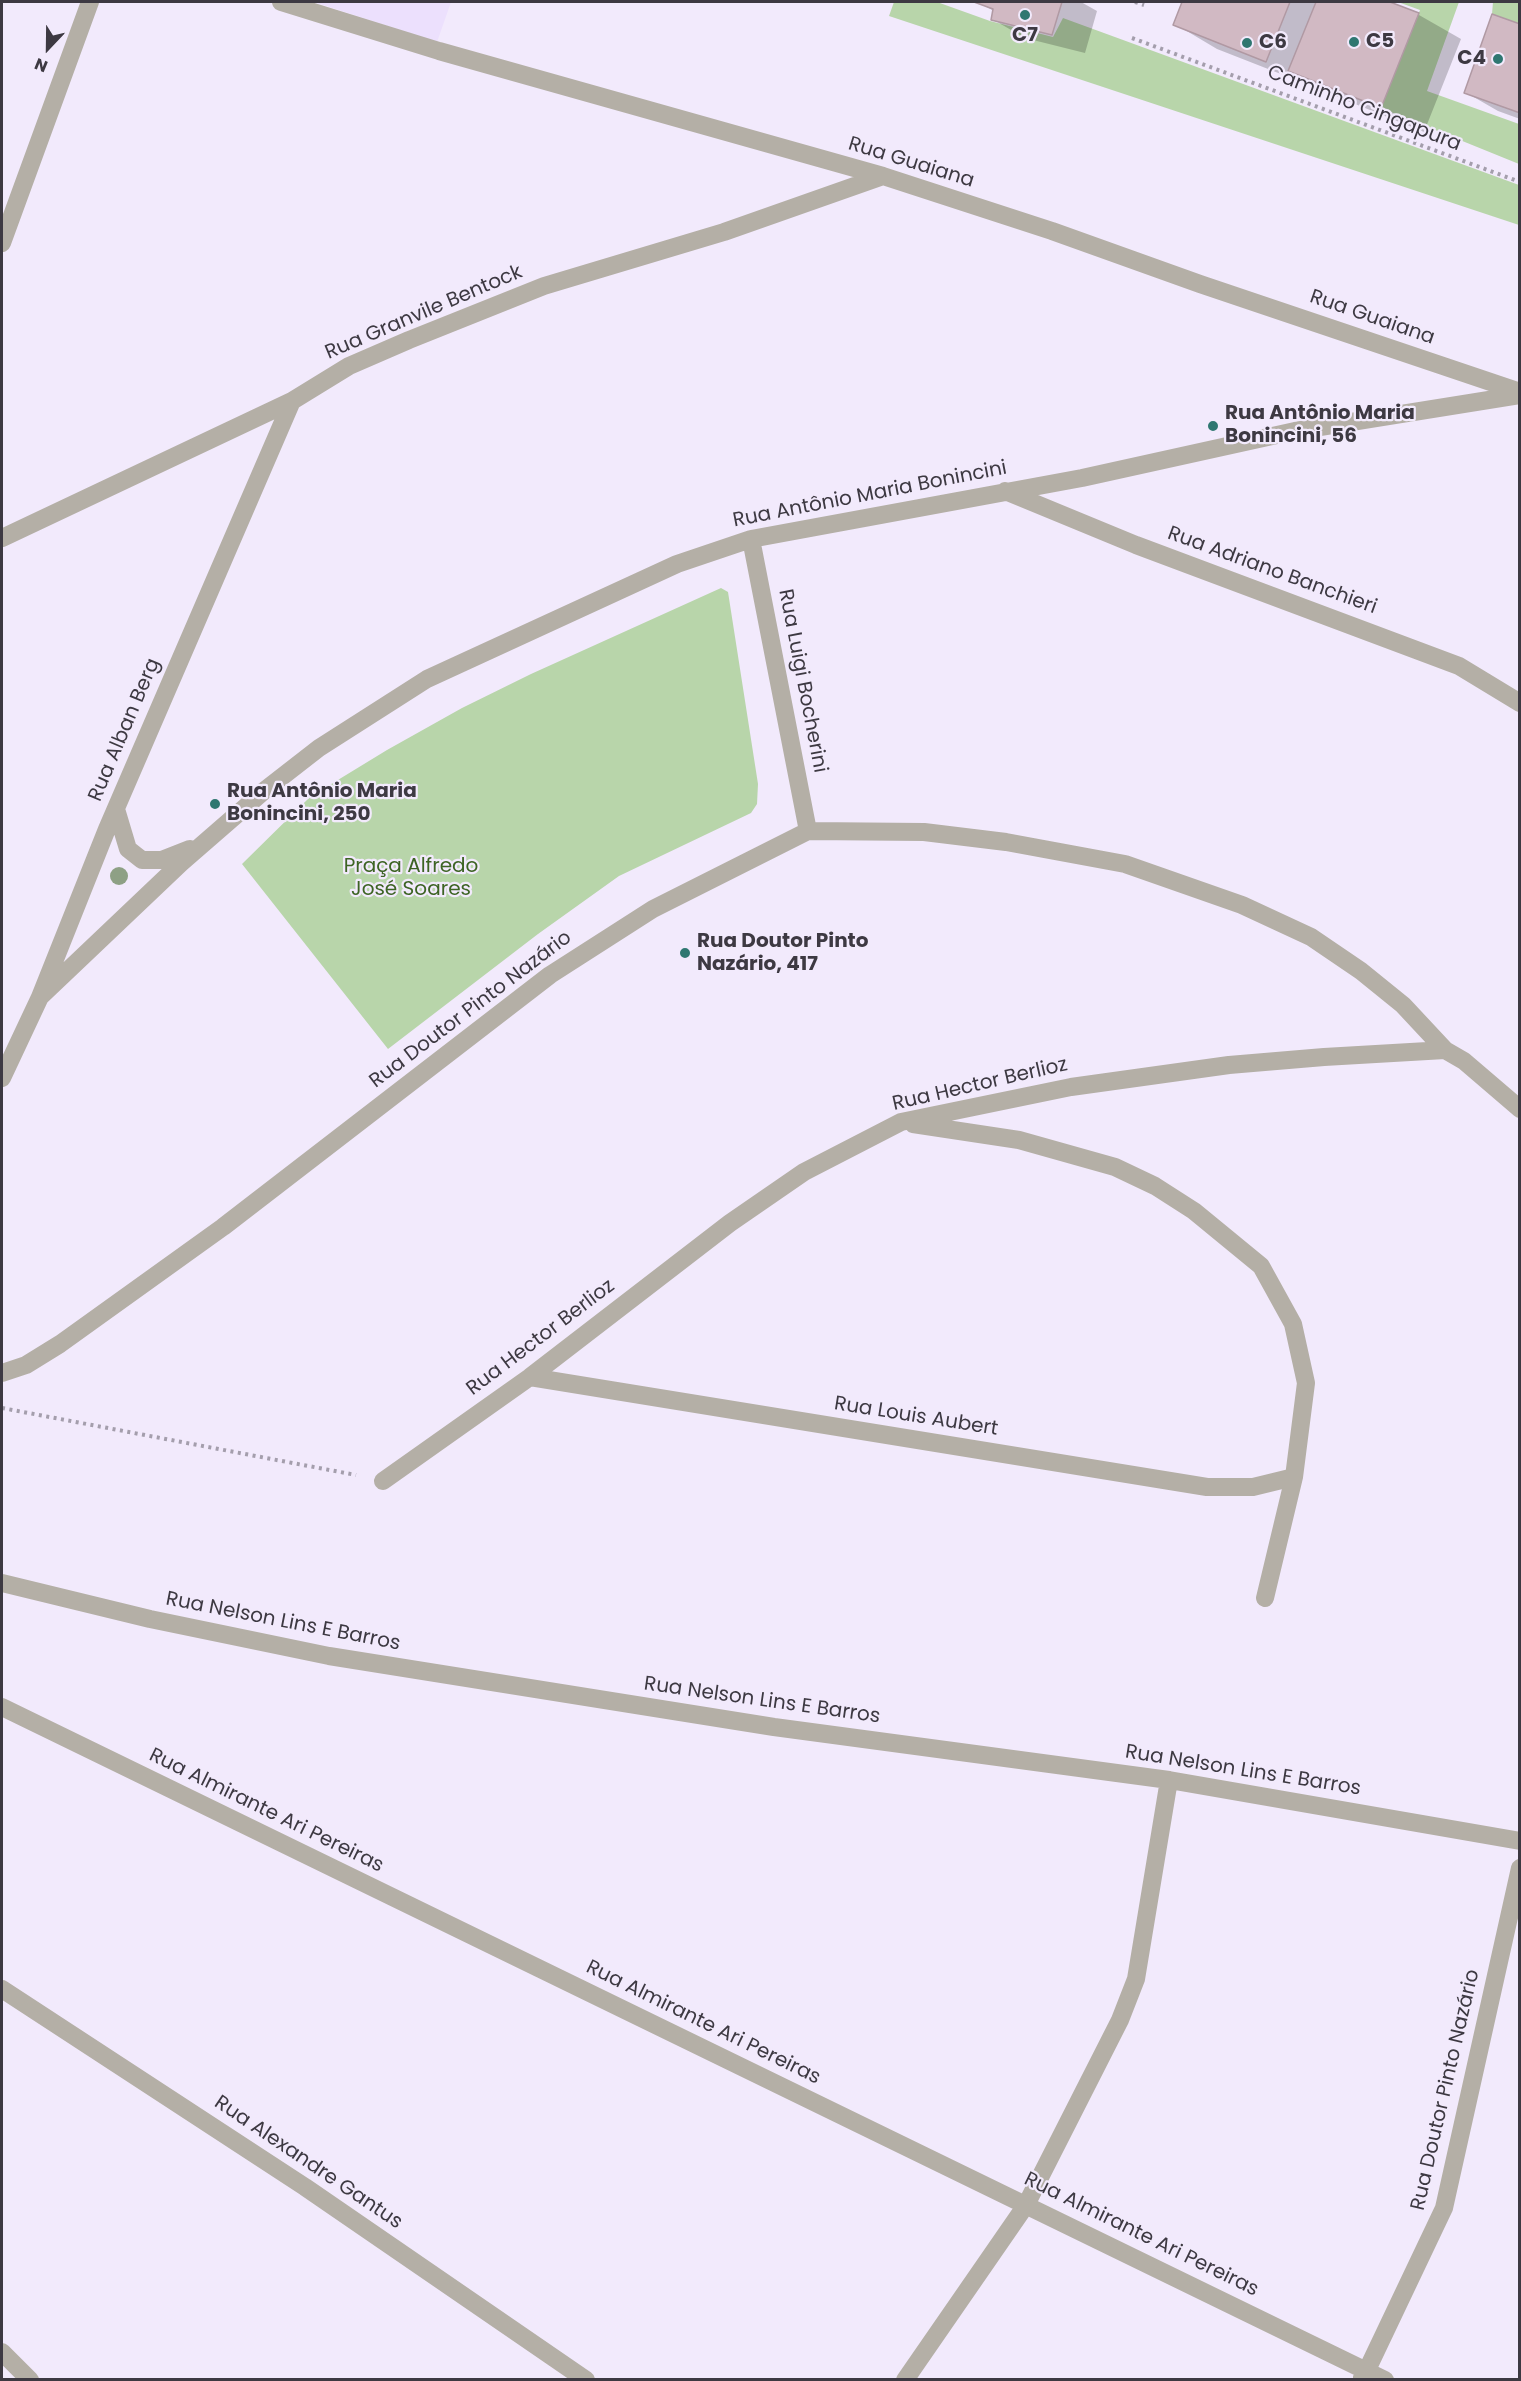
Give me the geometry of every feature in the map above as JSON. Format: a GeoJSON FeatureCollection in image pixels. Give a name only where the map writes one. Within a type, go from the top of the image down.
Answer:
{"type":"FeatureCollection","features":[{"type":"Feature","properties":{"kind":"street"},"geometry":{"type":"LineString","coordinates":[[2,243],[90,2]]}},
{"type":"Feature","properties":{"kind":"street","name":"Rua Guaiana"},"geometry":{"type":"LineString","coordinates":[[281,2],[439,51],[883,176],[1052,231],[1520,394]]}},
{"type":"Feature","properties":{"kind":"street","name":"Rua Granvile Bentock"},"geometry":{"type":"LineString","coordinates":[[2,538],[292,401],[349,366],[543,286],[724,232],[883,176]]}},
{"type":"Feature","properties":{"kind":"street","name":"Rua Antônio Maria Bonincini"},"geometry":{"type":"LineString","coordinates":[[40,997],[201,846],[265,790],[319,748],[427,679],[676,564],[751,539],[1082,478],[1295,431],[1520,394]]}},
{"type":"Feature","properties":{"kind":"street","name":"Rua Alban Berg"},"geometry":{"type":"LineString","coordinates":[[2,1078],[40,997],[116,809],[292,401]]}},
{"type":"Feature","properties":{"kind":"street","name":"Rua Adriano Banchieri"},"geometry":{"type":"LineString","coordinates":[[1005,491],[1136,545],[1459,666],[1520,703]]}},
{"type":"Feature","properties":{"kind":"street","name":"Rua Luigi Bocherini"},"geometry":{"type":"LineString","coordinates":[[751,539],[808,831]]}},
{"type":"Feature","properties":{"kind":"street"},"geometry":{"type":"LineString","coordinates":[[116,809],[128,849],[142,860],[162,860],[201,846]]}},
{"type":"Feature","properties":{"kind":"street","name":"Rua Doutor Pinto Nazário"},"geometry":{"type":"LineString","coordinates":[[2,1373],[26,1365],[60,1344],[224,1227],[550,975],[653,909],[808,831],[924,832],[1006,842],[1125,864],[1242,905],[1311,937],[1361,971],[1403,1005],[1445,1050],[1464,1061],[1520,1109]]}},
{"type":"Feature","properties":{"kind":"street","name":"Rua Hector Berlioz"},"geometry":{"type":"LineString","coordinates":[[383,1480],[530,1377],[730,1223],[804,1172],[901,1122],[1071,1087],[1229,1065],[1445,1050]]}},
{"type":"Feature","properties":{"kind":"street"},"geometry":{"type":"LineString","coordinates":[[901,1122],[1019,1140],[1115,1167],[1155,1186],[1194,1211],[1261,1266],[1293,1324],[1306,1383],[1294,1477],[1265,1598]]}},
{"type":"Feature","properties":{"kind":"street","name":"Rua Louis Aubert"},"geometry":{"type":"LineString","coordinates":[[530,1377],[1207,1487],[1253,1487],[1294,1477]]}},
{"type":"Feature","properties":{"kind":"street","name":"Rua Nelson Lins E Barros"},"geometry":{"type":"LineString","coordinates":[[2,1583],[150,1619],[328,1656],[774,1727],[1169,1780],[1520,1841]]}},
{"type":"Feature","properties":{"kind":"street","name":"Rua Almirante Ari Pereiras"},"geometry":{"type":"LineString","coordinates":[[2,1707],[1026,2205],[1364,2375],[1385,2379]]}},
{"type":"Feature","properties":{"kind":"street"},"geometry":{"type":"LineString","coordinates":[[905,2379],[1026,2205],[1120,2020],[1136,1979],[1169,1780]]}},
{"type":"Feature","properties":{"kind":"street","name":"Rua Doutor Pinto Nazário"},"geometry":{"type":"LineString","coordinates":[[1364,2375],[1444,2208],[1520,1868]]}},
{"type":"Feature","properties":{"kind":"street","name":"Rua Alexandre Gantus"},"geometry":{"type":"LineString","coordinates":[[2,1989],[305,2187],[586,2379]]}},
{"type":"Feature","properties":{"kind":"street"},"geometry":{"type":"LineString","coordinates":[[2,2352],[30,2379]]}},
{"type":"Feature","properties":{"kind":"path"},"geometry":{"type":"LineString","coordinates":[[1135,2],[1144,5]]}},
{"type":"Feature","properties":{"kind":"path","name":"Caminho Cingapura"},"geometry":{"type":"LineString","coordinates":[[1132,38],[1520,182]]}},
{"type":"Feature","properties":{"kind":"path"},"geometry":{"type":"LineString","coordinates":[[2,1408],[383,1480]]}},
{"type":"Feature","properties":{"kind":"shaded area"},"geometry":{"type":"Polygon","coordinates":[[[314,2],[451,2],[437,42],[314,2]]]}},
{"type":"Feature","properties":{"kind":"green space"},"geometry":{"type":"Polygon","coordinates":[[[894,2],[937,2],[990,21],[1053,37],[1063,18],[1519,185],[1519,225],[889,16],[894,2]]]}},
{"type":"Feature","properties":{"kind":"green space"},"geometry":{"type":"Polygon","coordinates":[[[1398,2],[1459,2],[1427,91],[1519,124],[1519,164],[1381,108],[1420,10],[1398,2]]]}},
{"type":"Feature","properties":{"kind":"green space"},"geometry":{"type":"Polygon","coordinates":[[[1493,2],[1519,2],[1519,24],[1492,14],[1493,2]]]}},
{"type":"Feature","properties":{"kind":"green space","name":"Praça Alfredo José Soares"},"geometry":{"type":"Polygon","coordinates":[[[721,588],[728,592],[758,784],[757,804],[751,813],[619,876],[538,934],[388,1049],[242,864],[310,797],[387,750],[462,708],[531,674],[721,588]]]}},
{"type":"Feature","properties":{"kind":"building","name":"C7"},"geometry":{"type":"Polygon","coordinates":[[[974,2],[1062,2],[1052,35],[991,20],[993,9],[974,2]]]}},
{"type":"Feature","properties":{"kind":"building","name":"C6"},"geometry":{"type":"Polygon","coordinates":[[[1182,2],[1290,2],[1266,62],[1173,25],[1182,2]]]}},
{"type":"Feature","properties":{"kind":"building","name":"C5"},"geometry":{"type":"Polygon","coordinates":[[[1316,2],[1390,2],[1419,13],[1381,108],[1288,71],[1316,2]]]}},
{"type":"Feature","properties":{"kind":"building","name":"C4"},"geometry":{"type":"Polygon","coordinates":[[[1492,14],[1520,24],[1520,113],[1464,93],[1492,14]]]}},
{"type":"Feature","properties":{"kind":"place","name":"C7"},"geometry":{"type":"Point","coordinates":[1025,15]}},
{"type":"Feature","properties":{"kind":"place","name":"C5"},"geometry":{"type":"Point","coordinates":[1354,42]}},
{"type":"Feature","properties":{"kind":"place","name":"C6"},"geometry":{"type":"Point","coordinates":[1247,43]}},
{"type":"Feature","properties":{"kind":"place","name":"C4"},"geometry":{"type":"Point","coordinates":[1498,59]}},
{"type":"Feature","properties":{"kind":"place","name":"Rua Antônio Maria Bonincini, 56"},"geometry":{"type":"Point","coordinates":[1213,426]}},
{"type":"Feature","properties":{"kind":"place","name":"Rua Antônio Maria Bonincini, 250"},"geometry":{"type":"Point","coordinates":[215,804]}},
{"type":"Feature","properties":{"kind":"place","name":"Rua Doutor Pinto Nazário, 417"},"geometry":{"type":"Point","coordinates":[685,953]}}]}
